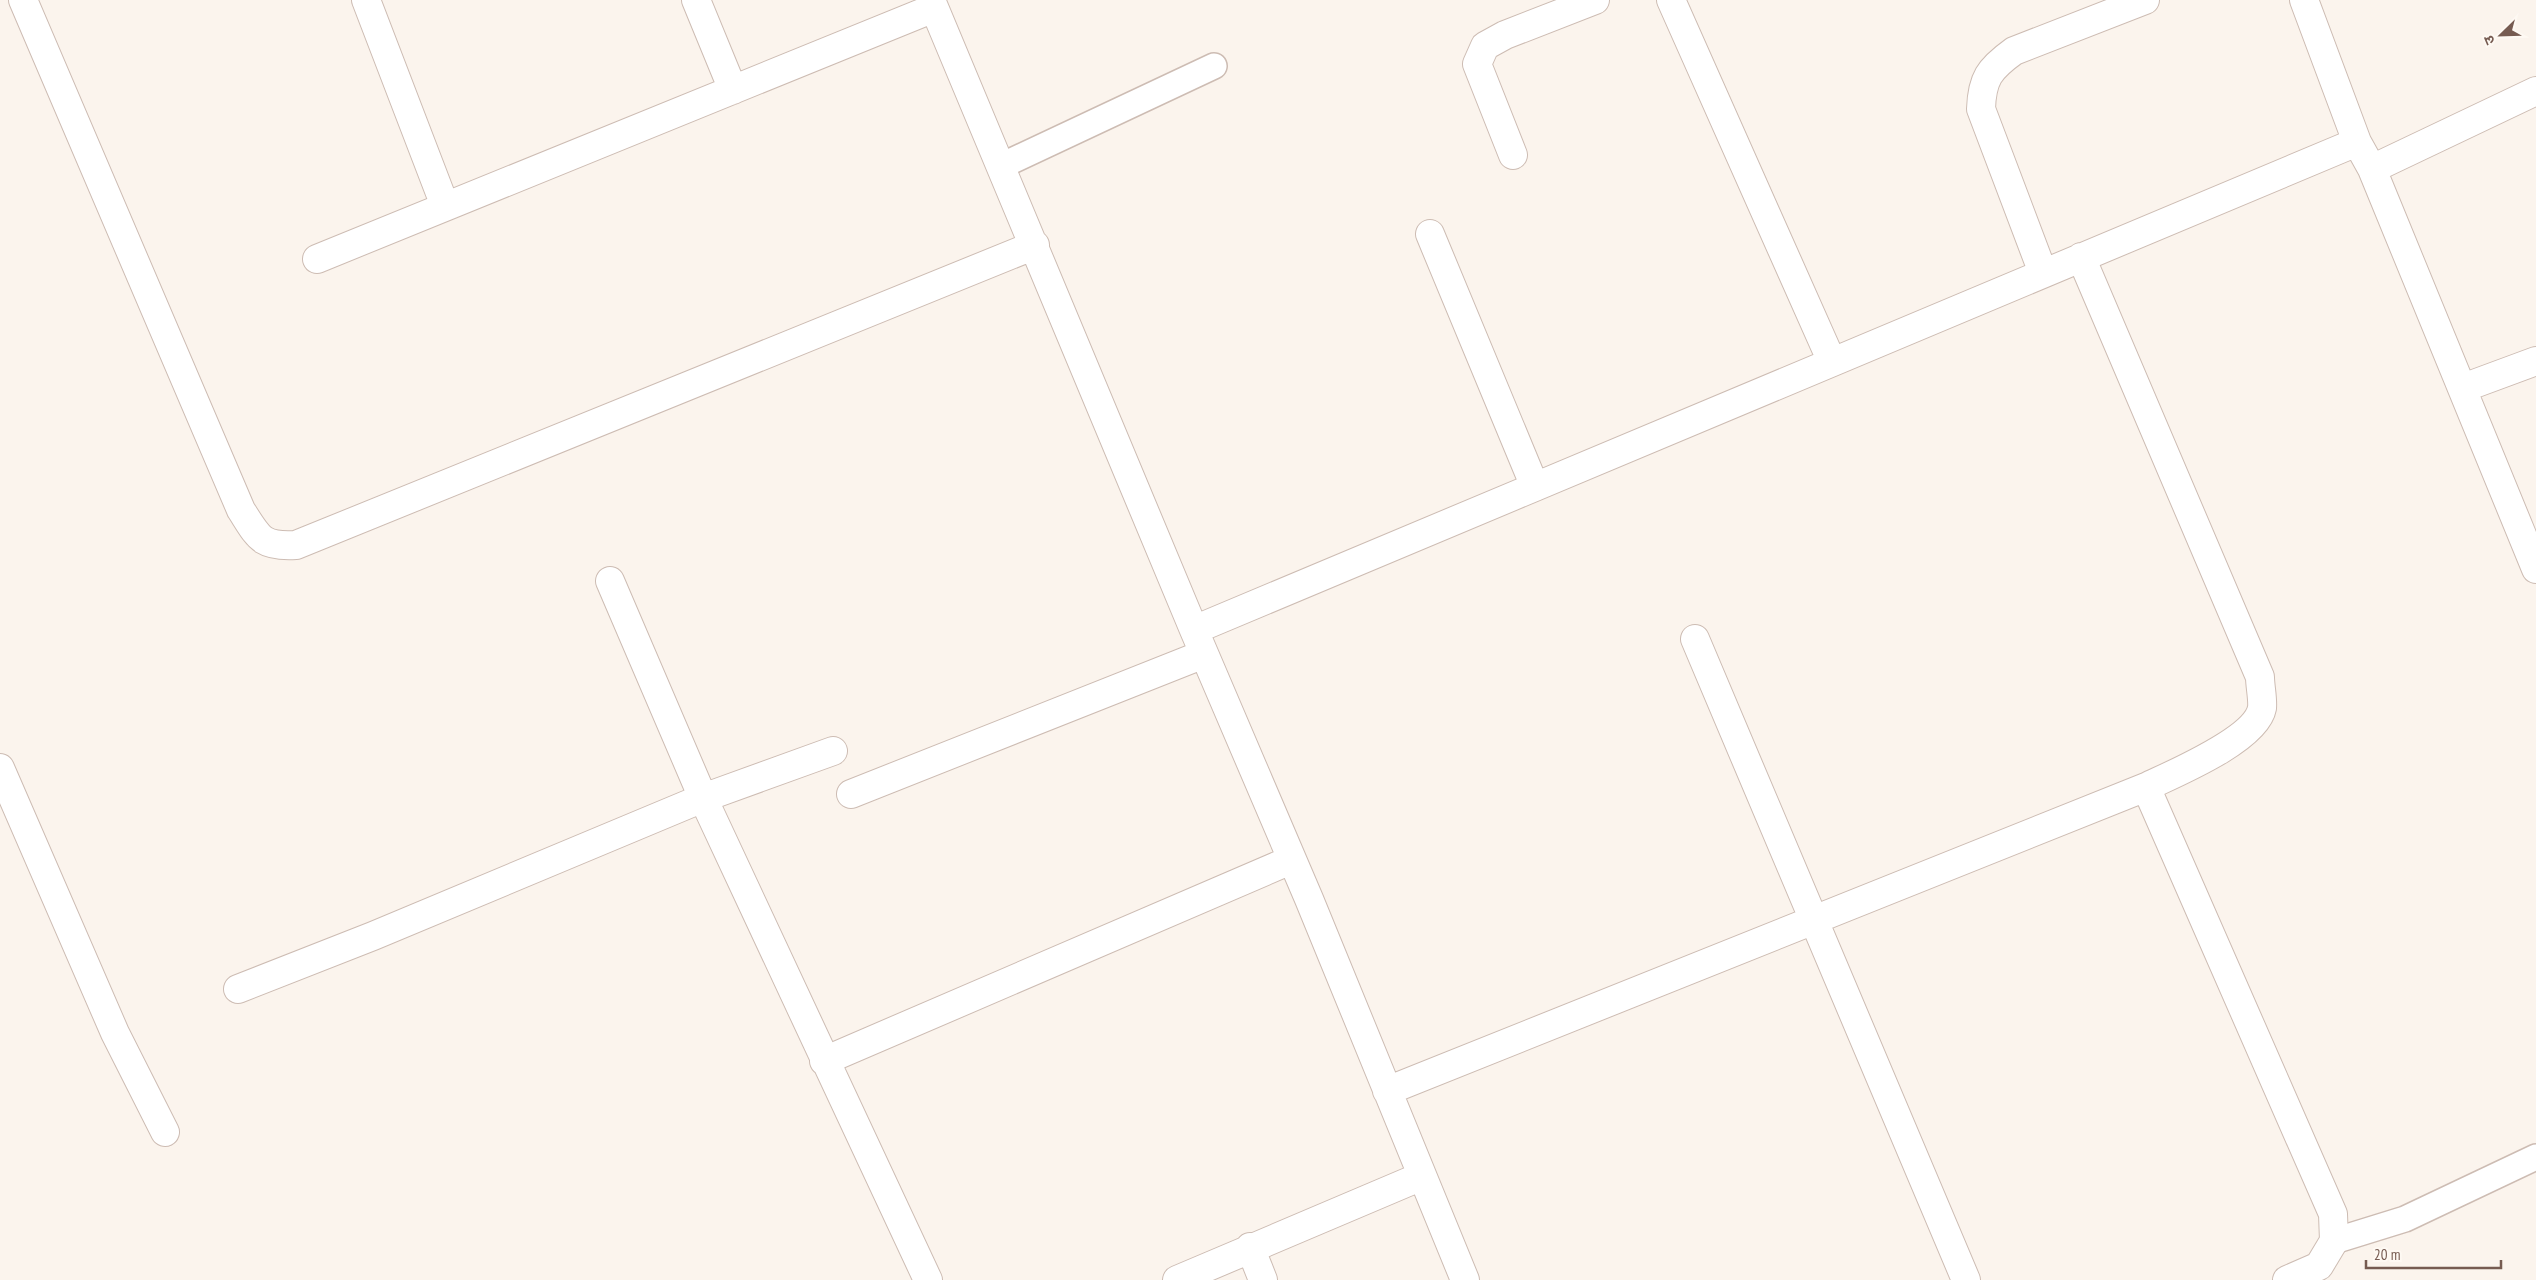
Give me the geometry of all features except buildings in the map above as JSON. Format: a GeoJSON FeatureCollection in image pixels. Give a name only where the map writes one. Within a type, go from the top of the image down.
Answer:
{"type":"FeatureCollection","features":[{"type":"Feature","properties":{"kind":"street"},"geometry":{"type":"LineString","coordinates":[[23,0],[241,510],[256,534],[274,546],[296,545],[1034,246]]}},
{"type":"Feature","properties":{"kind":"street"},"geometry":{"type":"LineString","coordinates":[[366,0],[445,206]]}},
{"type":"Feature","properties":{"kind":"street"},"geometry":{"type":"LineString","coordinates":[[696,0],[733,90]]}},
{"type":"Feature","properties":{"kind":"street"},"geometry":{"type":"LineString","coordinates":[[1671,0],[1832,362]]}},
{"type":"Feature","properties":{"kind":"street"},"geometry":{"type":"LineString","coordinates":[[2043,273],[1981,108],[1982,87],[2000,61],[2014,52],[2146,0]]}},
{"type":"Feature","properties":{"kind":"street"},"geometry":{"type":"LineString","coordinates":[[2304,0],[2357,142],[2372,169],[2464,388],[2536,569]]}},
{"type":"Feature","properties":{"kind":"street"},"geometry":{"type":"LineString","coordinates":[[1513,155],[1477,64],[1485,46],[1505,35],[1589,1]]}},
{"type":"Feature","properties":{"kind":"street"},"geometry":{"type":"LineString","coordinates":[[317,259],[733,90],[933,4],[1465,1280]]}},
{"type":"Feature","properties":{"kind":"street"},"geometry":{"type":"LineString","coordinates":[[2372,169],[2536,91]]}},
{"type":"Feature","properties":{"kind":"street"},"geometry":{"type":"LineString","coordinates":[[851,794],[1199,642],[1535,487],[2357,142]]}},
{"type":"Feature","properties":{"kind":"street"},"geometry":{"type":"LineString","coordinates":[[1430,234],[1535,487]]}},
{"type":"Feature","properties":{"kind":"street"},"geometry":{"type":"LineString","coordinates":[[1387,1091],[2146,787],[2211,756],[2250,728],[2262,709],[2260,677],[2081,257]]}},
{"type":"Feature","properties":{"kind":"street"},"geometry":{"type":"LineString","coordinates":[[2464,388],[2536,361]]}},
{"type":"Feature","properties":{"kind":"street"},"geometry":{"type":"LineString","coordinates":[[610,581],[703,798],[824,1061],[928,1280]]}},
{"type":"Feature","properties":{"kind":"street"},"geometry":{"type":"LineString","coordinates":[[1695,638],[1966,1280]]}},
{"type":"Feature","properties":{"kind":"street"},"geometry":{"type":"LineString","coordinates":[[238,989],[373,936],[703,798],[833,751]]}},
{"type":"Feature","properties":{"kind":"street"},"geometry":{"type":"LineString","coordinates":[[0,769],[115,1033],[165,1132]]}},
{"type":"Feature","properties":{"kind":"street"},"geometry":{"type":"LineString","coordinates":[[2146,787],[2333,1214],[2334,1241],[2319,1266],[2287,1280]]}},
{"type":"Feature","properties":{"kind":"street"},"geometry":{"type":"LineString","coordinates":[[824,1061],[1291,860]]}},
{"type":"Feature","properties":{"kind":"street"},"geometry":{"type":"LineString","coordinates":[[1177,1280],[1250,1247],[1422,1176]]}},
{"type":"Feature","properties":{"kind":"street"},"geometry":{"type":"LineString","coordinates":[[1250,1247],[1263,1280]]}},
{"type":"Feature","properties":{"kind":"lane"},"geometry":{"type":"LineString","coordinates":[[1001,166],[1214,66]]}},
{"type":"Feature","properties":{"kind":"lane"},"geometry":{"type":"LineString","coordinates":[[2334,1241],[2405,1219],[2536,1157]]}}]}
